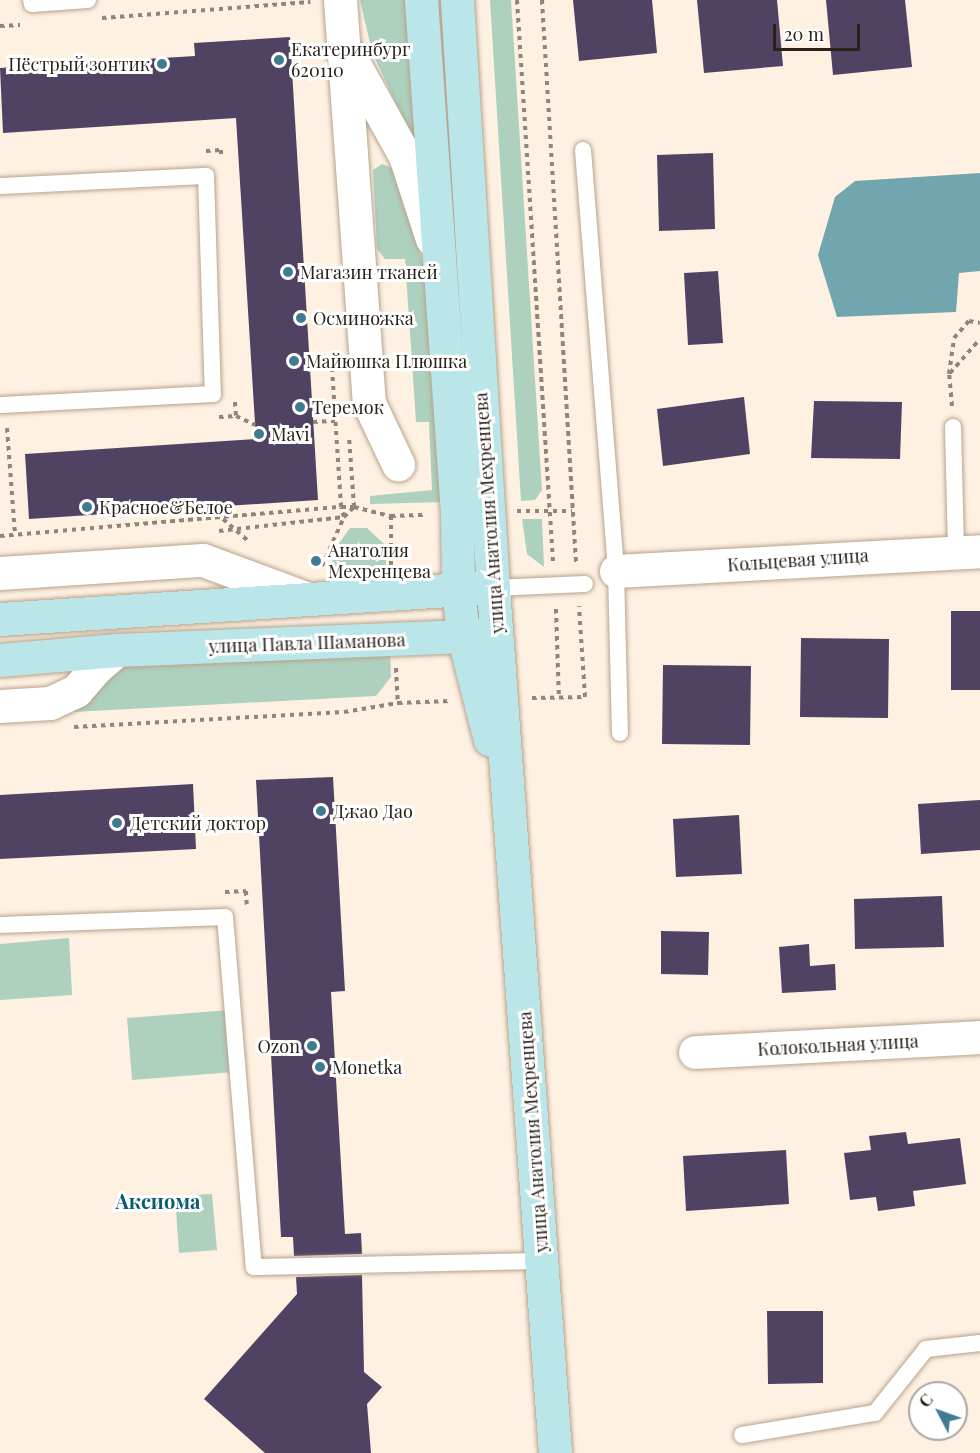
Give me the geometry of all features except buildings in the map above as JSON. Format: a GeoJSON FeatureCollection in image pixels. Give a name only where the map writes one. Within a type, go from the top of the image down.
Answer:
{"type":"FeatureCollection","features":[{"type":"Feature","properties":{"kind":"street","name":"улица Анатолия Мехренцева"},"geometry":{"type":"LineString","coordinates":[[421,0],[457,513],[458,589],[463,635],[490,699],[510,810],[555,1453]]}},
{"type":"Feature","properties":{"kind":"street","name":"улица Анатолия Мехренцева"},"geometry":{"type":"LineString","coordinates":[[457,0],[497,636],[490,699]]}},
{"type":"Feature","properties":{"kind":"street","name":"улица Анатолия Мехренцева"},"geometry":{"type":"LineString","coordinates":[[326,1],[343,45],[405,156],[438,259]]}},
{"type":"Feature","properties":{"kind":"street","name":"улица Анатолия Мехренцева"},"geometry":{"type":"LineString","coordinates":[[343,45],[369,403],[398,464]]}},
{"type":"Feature","properties":{"kind":"street"},"geometry":{"type":"LineString","coordinates":[[353,169],[376,153],[405,156]]}},
{"type":"Feature","properties":{"kind":"street","name":"Кольцевая улица"},"geometry":{"type":"LineString","coordinates":[[616,572],[968,551]]}},
{"type":"Feature","properties":{"kind":"street"},"geometry":{"type":"LineString","coordinates":[[0,573],[203,560],[313,587]]}},
{"type":"Feature","properties":{"kind":"street"},"geometry":{"type":"LineString","coordinates":[[0,619],[313,587],[493,588]]}},
{"type":"Feature","properties":{"kind":"street","name":"улица Павла Шаманова"},"geometry":{"type":"LineString","coordinates":[[0,660],[117,650],[463,635],[497,636]]}},
{"type":"Feature","properties":{"kind":"street"},"geometry":{"type":"LineString","coordinates":[[0,706],[50,703],[76,691],[98,666],[117,650]]}},
{"type":"Feature","properties":{"kind":"street","name":"Колокольная улица"},"geometry":{"type":"LineString","coordinates":[[695,1052],[980,1037]]}},
{"type":"Feature","properties":{"kind":"lane"},"geometry":{"type":"LineString","coordinates":[[31,0],[32,4],[88,0]]}},
{"type":"Feature","properties":{"kind":"lane"},"geometry":{"type":"LineString","coordinates":[[583,150],[616,572],[620,733]]}},
{"type":"Feature","properties":{"kind":"lane"},"geometry":{"type":"LineString","coordinates":[[0,186],[206,176],[213,394],[3,405]]}},
{"type":"Feature","properties":{"kind":"lane"},"geometry":{"type":"LineString","coordinates":[[953,427],[968,551]]}},
{"type":"Feature","properties":{"kind":"lane"},"geometry":{"type":"LineString","coordinates":[[493,588],[581,584]]}},
{"type":"Feature","properties":{"kind":"lane"},"geometry":{"type":"LineString","coordinates":[[0,925],[225,917],[254,1266],[542,1261]]}},
{"type":"Feature","properties":{"kind":"lane"},"geometry":{"type":"LineString","coordinates":[[742,1436],[875,1413],[926,1349],[980,1343]]}},
{"type":"Feature","properties":{"kind":"path"},"geometry":{"type":"LineString","coordinates":[[517,0],[555,584],[559,698]]}},
{"type":"Feature","properties":{"kind":"path"},"geometry":{"type":"LineString","coordinates":[[71,728],[344,712],[398,703],[585,698],[581,584],[542,0]]}},
{"type":"Feature","properties":{"kind":"path"},"geometry":{"type":"LineString","coordinates":[[92,19],[326,1]]}},
{"type":"Feature","properties":{"kind":"path"},"geometry":{"type":"LineString","coordinates":[[0,26],[23,25]]}},
{"type":"Feature","properties":{"kind":"path"},"geometry":{"type":"LineString","coordinates":[[197,152],[221,150],[221,162]]}},
{"type":"Feature","properties":{"kind":"path"},"geometry":{"type":"LineString","coordinates":[[953,427],[949,374],[954,338],[969,321],[980,323]]}},
{"type":"Feature","properties":{"kind":"path"},"geometry":{"type":"LineString","coordinates":[[949,374],[980,339]]}},
{"type":"Feature","properties":{"kind":"path"},"geometry":{"type":"LineString","coordinates":[[234,393],[236,416]]}},
{"type":"Feature","properties":{"kind":"path"},"geometry":{"type":"LineString","coordinates":[[3,405],[15,535]]}},
{"type":"Feature","properties":{"kind":"path"},"geometry":{"type":"LineString","coordinates":[[313,422],[335,421]]}},
{"type":"Feature","properties":{"kind":"path"},"geometry":{"type":"LineString","coordinates":[[0,536],[223,519],[341,507],[354,507],[391,516]]}},
{"type":"Feature","properties":{"kind":"path"},"geometry":{"type":"LineString","coordinates":[[313,587],[344,517],[341,507]]}},
{"type":"Feature","properties":{"kind":"path"},"geometry":{"type":"LineString","coordinates":[[223,519],[250,544]]}},
{"type":"Feature","properties":{"kind":"path"},"geometry":{"type":"LineString","coordinates":[[222,892],[246,891],[247,914]]}},
{"type":"Feature","properties":{"kind":"green space"},"geometry":{"type":"Polygon","coordinates":[[[360,0],[414,0],[423,161],[372,52],[360,0]]]}},
{"type":"Feature","properties":{"kind":"green space"},"geometry":{"type":"Polygon","coordinates":[[[490,0],[511,0],[542,490],[535,500],[521,501],[490,0]]]}},
{"type":"Feature","properties":{"kind":"green space"},"geometry":{"type":"Polygon","coordinates":[[[382,164],[398,170],[434,307],[444,502],[370,504],[370,496],[432,490],[429,422],[416,422],[405,259],[385,259],[377,249],[373,170],[382,164]]]}},
{"type":"Feature","properties":{"kind":"green space"},"geometry":{"type":"Polygon","coordinates":[[[522,519],[542,519],[544,567],[527,554],[522,519]]]}},
{"type":"Feature","properties":{"kind":"green space"},"geometry":{"type":"Polygon","coordinates":[[[350,528],[367,528],[386,546],[386,571],[332,575],[332,553],[350,528]]]}},
{"type":"Feature","properties":{"kind":"green space"},"geometry":{"type":"Polygon","coordinates":[[[390,650],[391,677],[376,696],[54,713],[116,668],[128,664],[390,650]]]}},
{"type":"Feature","properties":{"kind":"green space"},"geometry":{"type":"Polygon","coordinates":[[[69,938],[72,995],[0,1000],[0,944],[69,938]]]}},
{"type":"Feature","properties":{"kind":"green space"},"geometry":{"type":"Polygon","coordinates":[[[229,1010],[234,1072],[132,1080],[127,1018],[229,1010]]]}},
{"type":"Feature","properties":{"kind":"green space"},"geometry":{"type":"Polygon","coordinates":[[[212,1194],[217,1250],[179,1253],[175,1196],[212,1194]]]}},
{"type":"Feature","properties":{"kind":"water"},"geometry":{"type":"Polygon","coordinates":[[[980,173],[980,271],[959,273],[956,312],[837,317],[818,255],[835,197],[855,181],[980,173]]]}},
{"type":"Feature","properties":{"kind":"place","name":"Екатеринбург 620110"},"geometry":{"type":"Point","coordinates":[279,60]}},
{"type":"Feature","properties":{"kind":"place","name":"Пёстрый зонтик"},"geometry":{"type":"Point","coordinates":[162,64]}},
{"type":"Feature","properties":{"kind":"place","name":"Магазин тканей"},"geometry":{"type":"Point","coordinates":[288,272]}},
{"type":"Feature","properties":{"kind":"place","name":"Осминожка"},"geometry":{"type":"Point","coordinates":[301,318]}},
{"type":"Feature","properties":{"kind":"place","name":"Майюшка Плюшка"},"geometry":{"type":"Point","coordinates":[294,361]}},
{"type":"Feature","properties":{"kind":"place","name":"Теремок"},"geometry":{"type":"Point","coordinates":[300,407]}},
{"type":"Feature","properties":{"kind":"place","name":"Mavi"},"geometry":{"type":"Point","coordinates":[259,434]}},
{"type":"Feature","properties":{"kind":"place","name":"Красное&Белое"},"geometry":{"type":"Point","coordinates":[87,507]}},
{"type":"Feature","properties":{"kind":"place","name":"Анатолия Мехренцева"},"geometry":{"type":"Point","coordinates":[316,561]}},
{"type":"Feature","properties":{"kind":"place","name":"Джао Дао"},"geometry":{"type":"Point","coordinates":[321,811]}},
{"type":"Feature","properties":{"kind":"place","name":"Детский доктор"},"geometry":{"type":"Point","coordinates":[117,823]}},
{"type":"Feature","properties":{"kind":"place","name":"Ozon"},"geometry":{"type":"Point","coordinates":[312,1046]}},
{"type":"Feature","properties":{"kind":"place","name":"Monetka"},"geometry":{"type":"Point","coordinates":[320,1067]}},
{"type":"Feature","properties":{"kind":"district","name":"Аксиома"},"geometry":{"type":"Point","coordinates":[158,1200]}}]}
